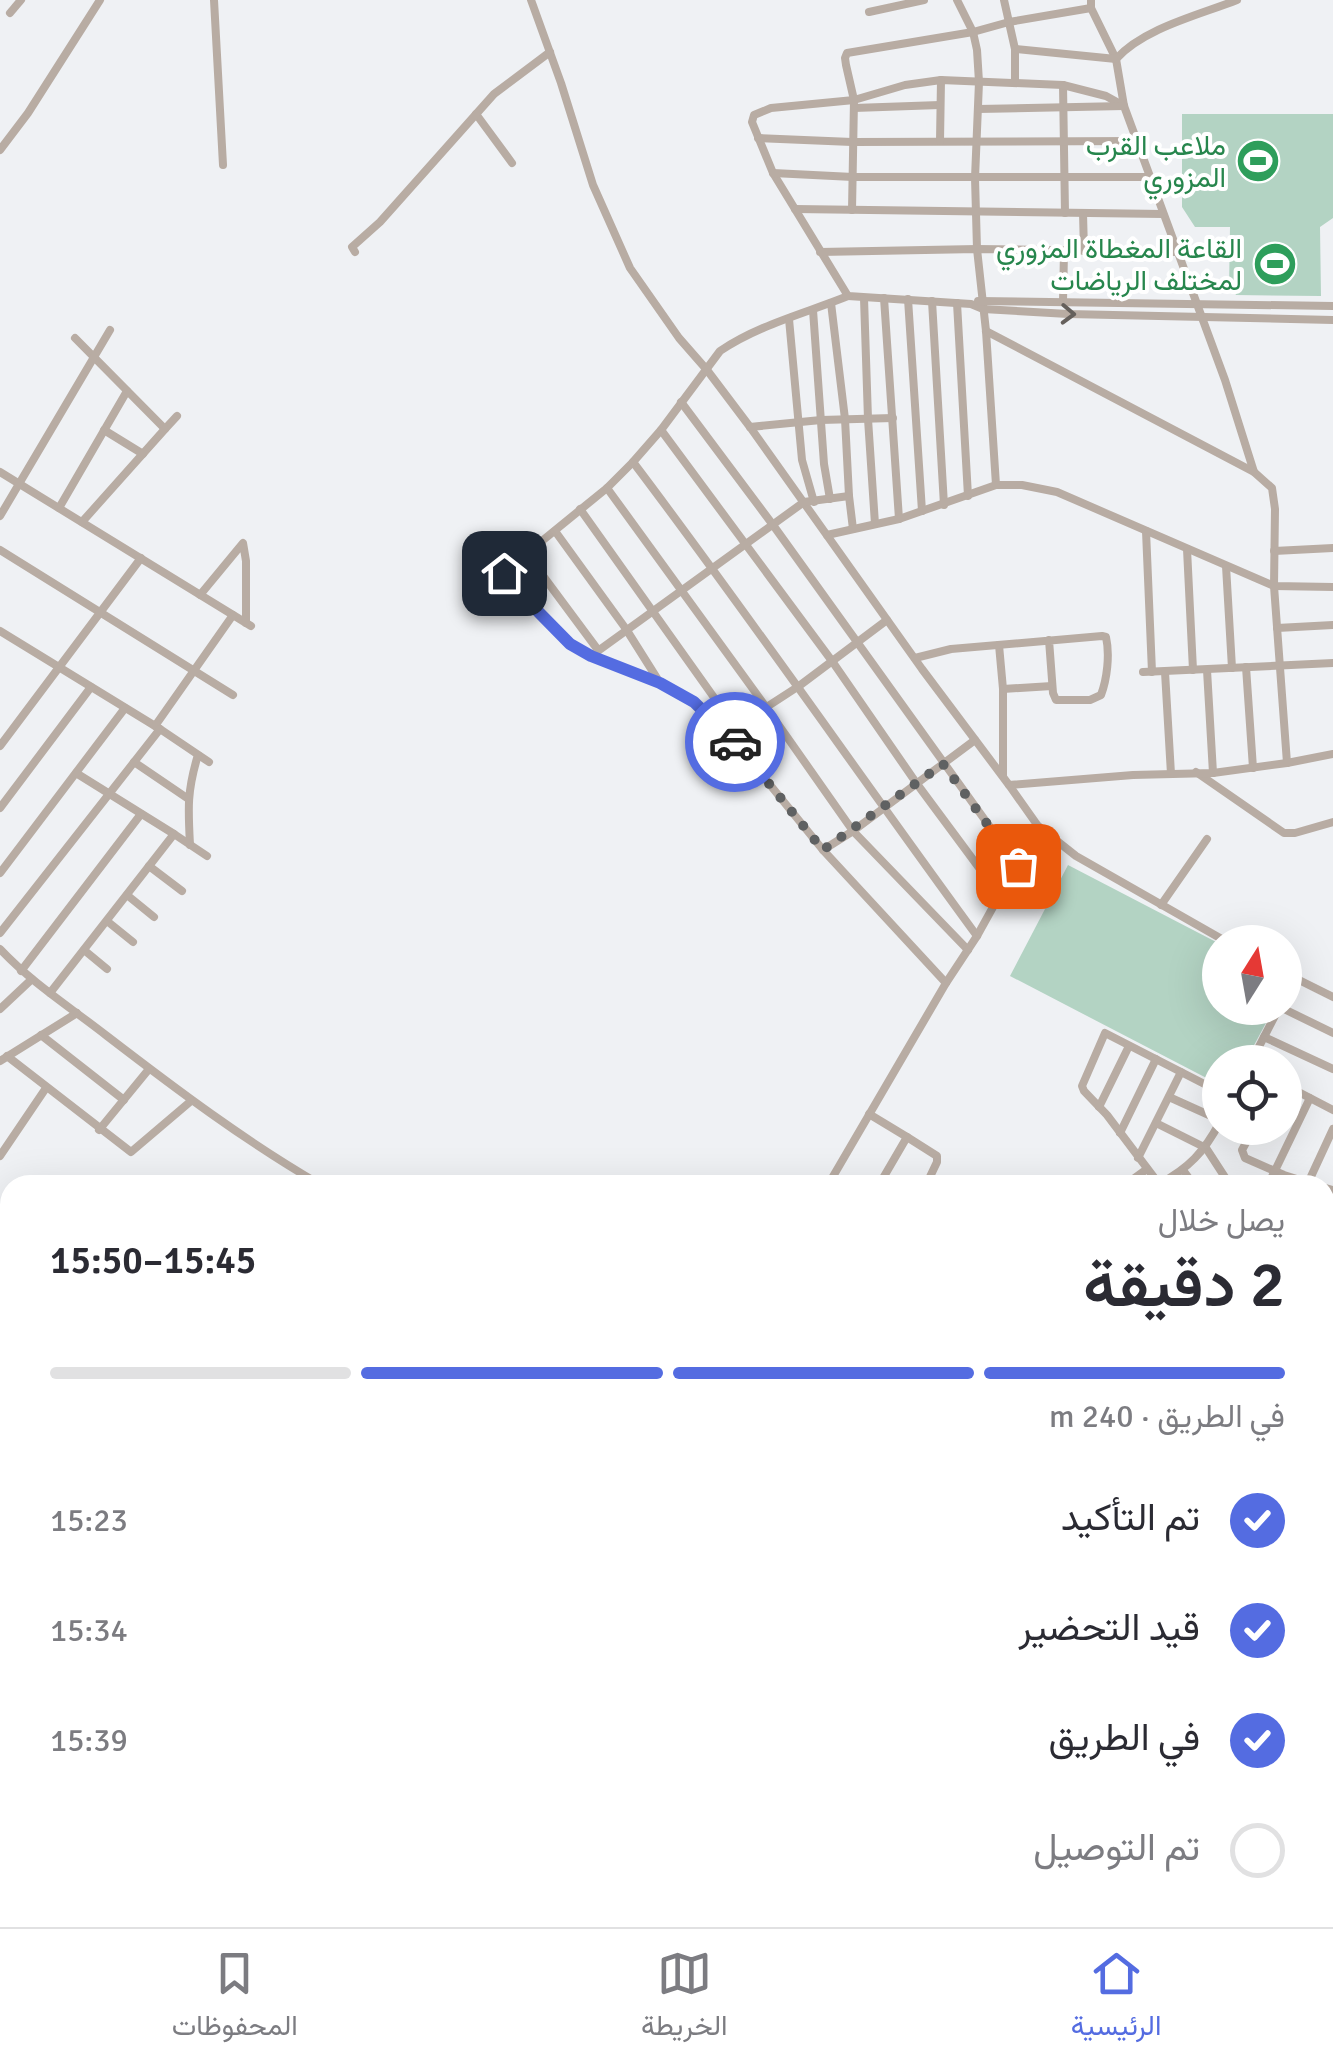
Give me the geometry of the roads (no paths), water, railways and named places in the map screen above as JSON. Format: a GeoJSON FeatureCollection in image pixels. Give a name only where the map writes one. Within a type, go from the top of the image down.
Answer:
{"type":"FeatureCollection","features":[{"type":"Feature","properties":{"kind":"street"},"geometry":{"type":"LineString","coordinates":[[10,14],[21,0]]}},
{"type":"Feature","properties":{"kind":"street"},"geometry":{"type":"LineString","coordinates":[[0,150],[100,0]]}},
{"type":"Feature","properties":{"kind":"street"},"geometry":{"type":"LineString","coordinates":[[214,0],[223,164]]}},
{"type":"Feature","properties":{"kind":"street"},"geometry":{"type":"LineString","coordinates":[[531,0],[593,185],[630,268],[679,338],[809,502],[827,535],[887,620],[1038,826],[1076,856],[1202,928]]}},
{"type":"Feature","properties":{"kind":"street"},"geometry":{"type":"LineString","coordinates":[[869,12],[924,0]]}},
{"type":"Feature","properties":{"kind":"street"},"geometry":{"type":"LineString","coordinates":[[956,0],[974,32],[979,82],[977,249],[996,485]]}},
{"type":"Feature","properties":{"kind":"street"},"geometry":{"type":"LineString","coordinates":[[1004,0],[1015,49],[1015,83]]}},
{"type":"Feature","properties":{"kind":"street"},"geometry":{"type":"LineString","coordinates":[[1116,59],[1141,40],[1237,0]]}},
{"type":"Feature","properties":{"kind":"street"},"geometry":{"type":"LineString","coordinates":[[852,210],[854,104],[845,58],[848,53],[974,32],[1091,4],[1116,59],[1124,106],[1254,472]]}},
{"type":"Feature","properties":{"kind":"street"},"geometry":{"type":"LineString","coordinates":[[1015,49],[1116,59]]}},
{"type":"Feature","properties":{"kind":"street"},"geometry":{"type":"LineString","coordinates":[[355,252],[352,247],[380,222],[494,94],[550,52]]}},
{"type":"Feature","properties":{"kind":"street"},"geometry":{"type":"LineString","coordinates":[[854,104],[904,86],[940,80],[1063,85],[1106,96],[1124,106]]}},
{"type":"Feature","properties":{"kind":"street"},"geometry":{"type":"LineString","coordinates":[[940,80],[940,140]]}},
{"type":"Feature","properties":{"kind":"street"},"geometry":{"type":"LineString","coordinates":[[1063,85],[1065,213]]}},
{"type":"Feature","properties":{"kind":"street"},"geometry":{"type":"LineString","coordinates":[[848,296],[773,173],[752,120],[754,115],[762,110],[797,105],[940,105]]}},
{"type":"Feature","properties":{"kind":"street"},"geometry":{"type":"LineString","coordinates":[[978,109],[1124,106]]}},
{"type":"Feature","properties":{"kind":"street"},"geometry":{"type":"LineString","coordinates":[[476,114],[512,162]]}},
{"type":"Feature","properties":{"kind":"street"},"geometry":{"type":"LineString","coordinates":[[758,138],[852,142],[1137,141]]}},
{"type":"Feature","properties":{"kind":"street"},"geometry":{"type":"LineString","coordinates":[[773,173],[853,177],[1150,177]]}},
{"type":"Feature","properties":{"kind":"street"},"geometry":{"type":"LineString","coordinates":[[794,209],[1163,214]]}},
{"type":"Feature","properties":{"kind":"street"},"geometry":{"type":"LineString","coordinates":[[1082,213],[1084,250]]}},
{"type":"Feature","properties":{"kind":"street"},"geometry":{"type":"LineString","coordinates":[[1063,302],[1064,251]]}},
{"type":"Feature","properties":{"kind":"street"},"geometry":{"type":"LineString","coordinates":[[820,252],[1177,252]]}},
{"type":"Feature","properties":{"kind":"street"},"geometry":{"type":"LineString","coordinates":[[731,729],[660,683],[570,644],[505,578],[505,571],[633,462],[720,351],[848,296],[971,304],[1333,306]]}},
{"type":"Feature","properties":{"kind":"street"},"geometry":{"type":"LineString","coordinates":[[864,298],[875,524]]}},
{"type":"Feature","properties":{"kind":"street"},"geometry":{"type":"LineString","coordinates":[[884,298],[899,519]]}},
{"type":"Feature","properties":{"kind":"street"},"geometry":{"type":"LineString","coordinates":[[908,300],[922,511]]}},
{"type":"Feature","properties":{"kind":"street"},"geometry":{"type":"LineString","coordinates":[[932,301],[944,505]]}},
{"type":"Feature","properties":{"kind":"street"},"geometry":{"type":"LineString","coordinates":[[831,303],[853,529]]}},
{"type":"Feature","properties":{"kind":"street"},"geometry":{"type":"LineString","coordinates":[[957,303],[968,496]]}},
{"type":"Feature","properties":{"kind":"street"},"geometry":{"type":"LineString","coordinates":[[982,304],[1068,314],[1333,320]]}},
{"type":"Feature","properties":{"kind":"street"},"geometry":{"type":"LineString","coordinates":[[813,310],[830,499]]}},
{"type":"Feature","properties":{"kind":"street"},"geometry":{"type":"LineString","coordinates":[[790,318],[809,502]]}},
{"type":"Feature","properties":{"kind":"street"},"geometry":{"type":"LineString","coordinates":[[0,516],[110,330]]}},
{"type":"Feature","properties":{"kind":"street"},"geometry":{"type":"LineString","coordinates":[[986,331],[1254,472],[1272,488],[1274,586],[1287,762]]}},
{"type":"Feature","properties":{"kind":"street"},"geometry":{"type":"LineString","coordinates":[[75,338],[165,429]]}},
{"type":"Feature","properties":{"kind":"street"},"geometry":{"type":"LineString","coordinates":[[59,508],[127,391]]}},
{"type":"Feature","properties":{"kind":"street"},"geometry":{"type":"LineString","coordinates":[[681,402],[1018,866]]}},
{"type":"Feature","properties":{"kind":"street"},"geometry":{"type":"LineString","coordinates":[[82,522],[177,416]]}},
{"type":"Feature","properties":{"kind":"street"},"geometry":{"type":"LineString","coordinates":[[750,427],[893,418]]}},
{"type":"Feature","properties":{"kind":"street"},"geometry":{"type":"LineString","coordinates":[[104,430],[143,454]]}},
{"type":"Feature","properties":{"kind":"street"},"geometry":{"type":"LineString","coordinates":[[661,430],[1000,896]]}},
{"type":"Feature","properties":{"kind":"street"},"geometry":{"type":"LineString","coordinates":[[633,462],[977,936]]}},
{"type":"Feature","properties":{"kind":"street"},"geometry":{"type":"LineString","coordinates":[[0,472],[248,625],[243,543],[200,595]]}},
{"type":"Feature","properties":{"kind":"street"},"geometry":{"type":"LineString","coordinates":[[827,535],[899,519],[996,485],[1022,485],[1056,492],[1274,586],[1333,587]]}},
{"type":"Feature","properties":{"kind":"street"},"geometry":{"type":"LineString","coordinates":[[606,488],[853,831],[968,950]]}},
{"type":"Feature","properties":{"kind":"street"},"geometry":{"type":"LineString","coordinates":[[595,653],[809,502],[849,496]]}},
{"type":"Feature","properties":{"kind":"street"},"geometry":{"type":"LineString","coordinates":[[580,510],[653,610],[731,729],[823,850],[946,983]]}},
{"type":"Feature","properties":{"kind":"street"},"geometry":{"type":"LineString","coordinates":[[1146,531],[1147,672],[1333,663]]}},
{"type":"Feature","properties":{"kind":"street"},"geometry":{"type":"LineString","coordinates":[[555,532],[660,683]]}},
{"type":"Feature","properties":{"kind":"street"},"geometry":{"type":"LineString","coordinates":[[1274,551],[1333,548]]}},
{"type":"Feature","properties":{"kind":"street"},"geometry":{"type":"LineString","coordinates":[[1187,549],[1193,670]]}},
{"type":"Feature","properties":{"kind":"street"},"geometry":{"type":"LineString","coordinates":[[0,550],[233,695]]}},
{"type":"Feature","properties":{"kind":"street"},"geometry":{"type":"LineString","coordinates":[[526,553],[595,653]]}},
{"type":"Feature","properties":{"kind":"street"},"geometry":{"type":"LineString","coordinates":[[0,746],[141,558]]}},
{"type":"Feature","properties":{"kind":"street"},"geometry":{"type":"LineString","coordinates":[[1226,566],[1232,668]]}},
{"type":"Feature","properties":{"kind":"street"},"geometry":{"type":"LineString","coordinates":[[0,933],[134,762],[233,615]]}},
{"type":"Feature","properties":{"kind":"street"},"geometry":{"type":"LineString","coordinates":[[731,729],[799,686],[887,620]]}},
{"type":"Feature","properties":{"kind":"street"},"geometry":{"type":"LineString","coordinates":[[1277,628],[1333,625]]}},
{"type":"Feature","properties":{"kind":"street"},"geometry":{"type":"LineString","coordinates":[[0,631],[209,762]]}},
{"type":"Feature","properties":{"kind":"street"},"geometry":{"type":"LineString","coordinates":[[915,658],[942,650],[1050,640],[1102,636],[1108,641],[1108,648],[1103,691],[1097,699],[1060,701],[1054,697],[1050,640]]}},
{"type":"Feature","properties":{"kind":"street"},"geometry":{"type":"LineString","coordinates":[[999,645],[1006,781]]}},
{"type":"Feature","properties":{"kind":"street"},"geometry":{"type":"LineString","coordinates":[[1246,668],[1254,768]]}},
{"type":"Feature","properties":{"kind":"street"},"geometry":{"type":"LineString","coordinates":[[1207,670],[1213,772]]}},
{"type":"Feature","properties":{"kind":"street"},"geometry":{"type":"LineString","coordinates":[[1165,672],[1171,774]]}},
{"type":"Feature","properties":{"kind":"street"},"geometry":{"type":"LineString","coordinates":[[1003,689],[1052,686]]}},
{"type":"Feature","properties":{"kind":"street"},"geometry":{"type":"LineString","coordinates":[[0,808],[91,687]]}},
{"type":"Feature","properties":{"kind":"street"},"geometry":{"type":"LineString","coordinates":[[0,874],[125,708]]}},
{"type":"Feature","properties":{"kind":"street"},"geometry":{"type":"LineString","coordinates":[[823,850],[975,740]]}},
{"type":"Feature","properties":{"kind":"street"},"geometry":{"type":"LineString","coordinates":[[1006,781],[1213,772],[1333,754]]}},
{"type":"Feature","properties":{"kind":"street"},"geometry":{"type":"LineString","coordinates":[[190,845],[188,798],[198,755]]}},
{"type":"Feature","properties":{"kind":"street"},"geometry":{"type":"LineString","coordinates":[[134,762],[188,798]]}},
{"type":"Feature","properties":{"kind":"street"},"geometry":{"type":"LineString","coordinates":[[1196,772],[1284,833],[1333,822]]}},
{"type":"Feature","properties":{"kind":"street"},"geometry":{"type":"LineString","coordinates":[[76,774],[207,856]]}},
{"type":"Feature","properties":{"kind":"street"},"geometry":{"type":"LineString","coordinates":[[21,970],[141,814]]}},
{"type":"Feature","properties":{"kind":"street"},"geometry":{"type":"LineString","coordinates":[[834,1175],[1038,826]]}},
{"type":"Feature","properties":{"kind":"street"},"geometry":{"type":"LineString","coordinates":[[50,993],[174,834]]}},
{"type":"Feature","properties":{"kind":"street"},"geometry":{"type":"LineString","coordinates":[[1162,906],[1207,839]]}},
{"type":"Feature","properties":{"kind":"street"},"geometry":{"type":"LineString","coordinates":[[149,866],[182,891]]}},
{"type":"Feature","properties":{"kind":"street"},"geometry":{"type":"LineString","coordinates":[[127,895],[154,917]]}},
{"type":"Feature","properties":{"kind":"street"},"geometry":{"type":"LineString","coordinates":[[107,920],[133,942]]}},
{"type":"Feature","properties":{"kind":"street"},"geometry":{"type":"LineString","coordinates":[[0,948],[32,980],[191,1101],[302,1175]]}},
{"type":"Feature","properties":{"kind":"street"},"geometry":{"type":"LineString","coordinates":[[84,950],[107,969]]}},
{"type":"Feature","properties":{"kind":"street"},"geometry":{"type":"LineString","coordinates":[[0,1009],[32,980]]}},
{"type":"Feature","properties":{"kind":"street"},"geometry":{"type":"LineString","coordinates":[[1302,981],[1333,997]]}},
{"type":"Feature","properties":{"kind":"street"},"geometry":{"type":"LineString","coordinates":[[77,1013],[4,1058],[129,1152],[134,1152],[191,1101]]}},
{"type":"Feature","properties":{"kind":"street"},"geometry":{"type":"LineString","coordinates":[[1302,1019],[1333,1034]]}},
{"type":"Feature","properties":{"kind":"street"},"geometry":{"type":"LineString","coordinates":[[1260,1045],[1271,1025]]}},
{"type":"Feature","properties":{"kind":"street"},"geometry":{"type":"LineString","coordinates":[[1142,1175],[1138,1158],[1082,1086],[1105,1033],[1202,1083]]}},
{"type":"Feature","properties":{"kind":"street"},"geometry":{"type":"LineString","coordinates":[[41,1034],[124,1100]]}},
{"type":"Feature","properties":{"kind":"street"},"geometry":{"type":"LineString","coordinates":[[1264,1037],[1333,1069]]}},
{"type":"Feature","properties":{"kind":"street"},"geometry":{"type":"LineString","coordinates":[[1099,1107],[1129,1046]]}},
{"type":"Feature","properties":{"kind":"street"},"geometry":{"type":"LineString","coordinates":[[1120,1134],[1156,1060]]}},
{"type":"Feature","properties":{"kind":"street"},"geometry":{"type":"LineString","coordinates":[[100,1130],[149,1068]]}},
{"type":"Feature","properties":{"kind":"street"},"geometry":{"type":"LineString","coordinates":[[1138,1158],[1181,1072]]}},
{"type":"Feature","properties":{"kind":"street"},"geometry":{"type":"LineString","coordinates":[[0,1156],[46,1088]]}},
{"type":"Feature","properties":{"kind":"street"},"geometry":{"type":"LineString","coordinates":[[1302,1094],[1333,1110]]}},
{"type":"Feature","properties":{"kind":"street"},"geometry":{"type":"LineString","coordinates":[[1169,1097],[1202,1113]]}},
{"type":"Feature","properties":{"kind":"street"},"geometry":{"type":"LineString","coordinates":[[1274,1175],[1310,1098]]}},
{"type":"Feature","properties":{"kind":"street"},"geometry":{"type":"LineString","coordinates":[[869,1114],[938,1156],[933,1175]]}},
{"type":"Feature","properties":{"kind":"street"},"geometry":{"type":"LineString","coordinates":[[1156,1122],[1206,1148],[1224,1175]]}},
{"type":"Feature","properties":{"kind":"street"},"geometry":{"type":"LineString","coordinates":[[1315,1175],[1333,1129]]}},
{"type":"Feature","properties":{"kind":"street"},"geometry":{"type":"LineString","coordinates":[[885,1175],[907,1137]]}},
{"type":"Feature","properties":{"kind":"street"},"geometry":{"type":"LineString","coordinates":[[1175,1175],[1208,1145]]}},
{"type":"Feature","properties":{"kind":"street"},"geometry":{"type":"LineString","coordinates":[[1245,1145],[1242,1155],[1280,1175]]}},
{"type":"Feature","properties":{"kind":"street"},"geometry":{"type":"LineString","coordinates":[[1184,1170],[1187,1175]]}},
{"type":"Feature","properties":{"kind":"place","name":"ملاعب القرب المزوري"},"geometry":{"type":"Point","coordinates":[1258,161]}},
{"type":"Feature","properties":{"kind":"place","name":"القاعة المغطاة المزوري لمختلف الرياضات"},"geometry":{"type":"Point","coordinates":[1275,264]}}]}
